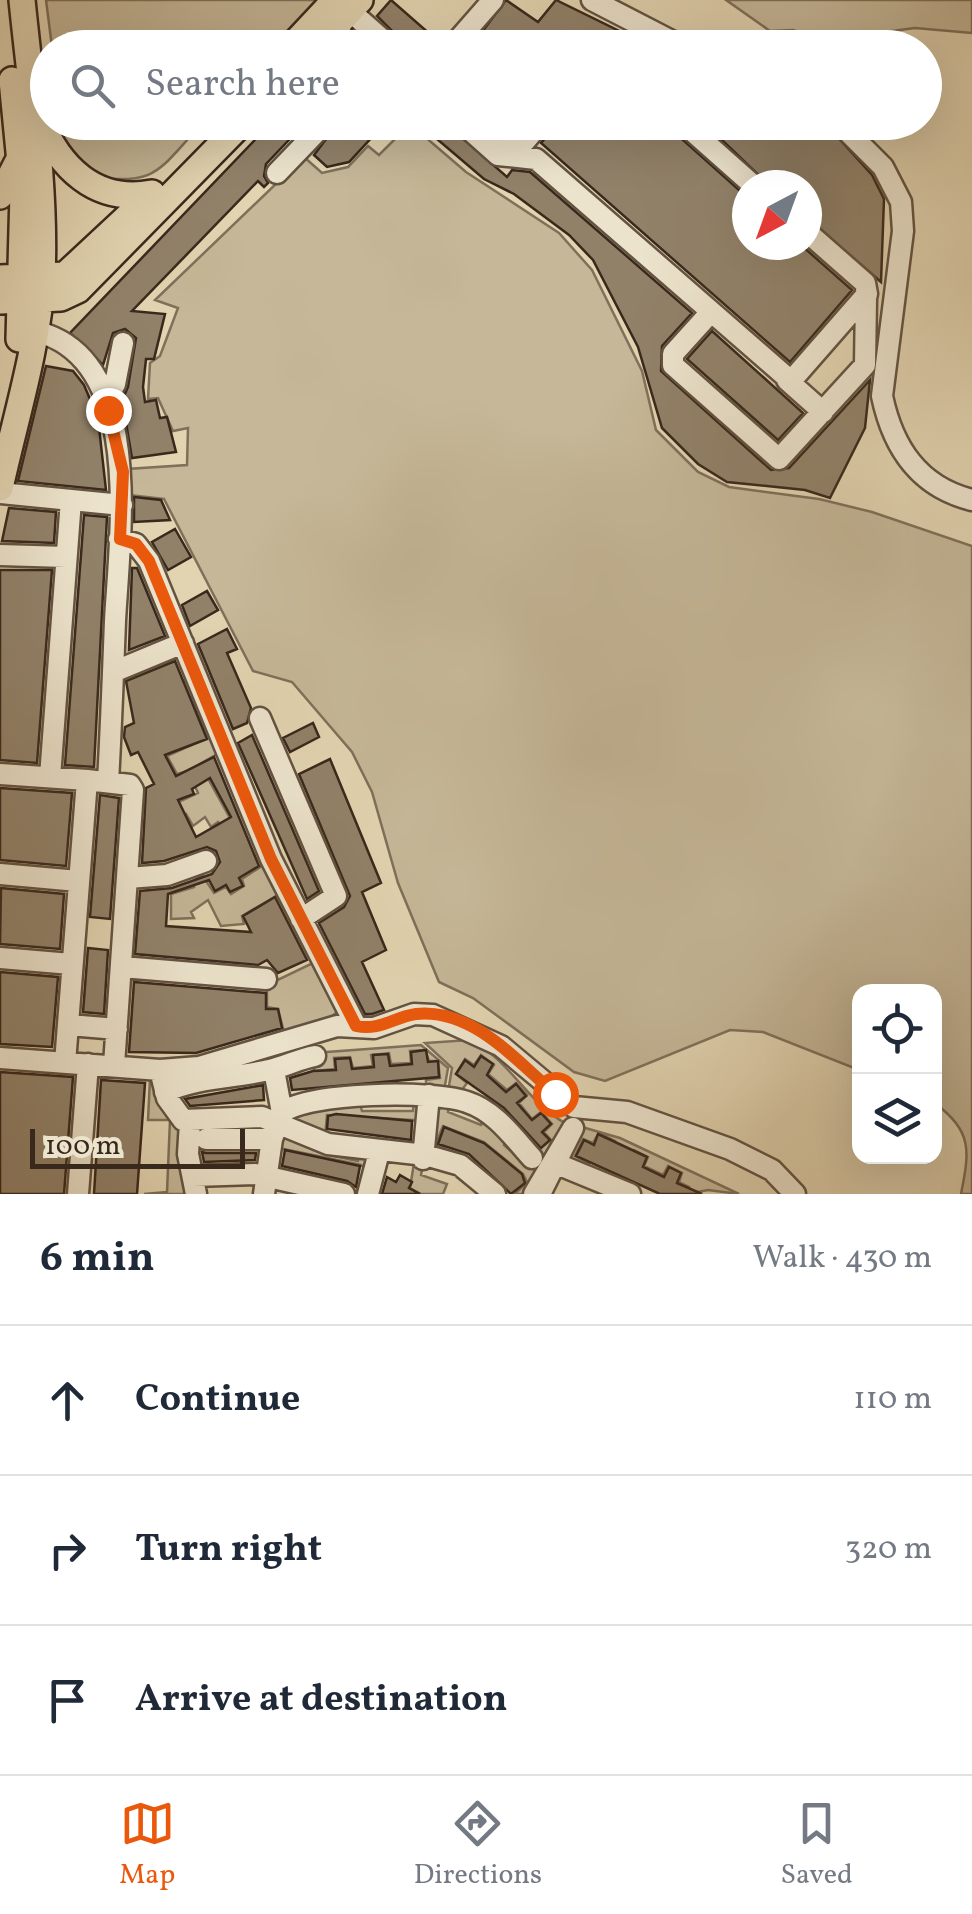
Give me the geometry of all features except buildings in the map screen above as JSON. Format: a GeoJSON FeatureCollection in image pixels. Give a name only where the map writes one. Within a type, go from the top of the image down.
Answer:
{"type":"FeatureCollection","features":[{"type":"Feature","properties":{"kind":"main road"},"geometry":{"type":"LineString","coordinates":[[0,427],[2,395],[22,330],[20,156],[4,0]]}},
{"type":"Feature","properties":{"kind":"main road"},"geometry":{"type":"LineString","coordinates":[[22,0],[30,84]]}},
{"type":"Feature","properties":{"kind":"main road"},"geometry":{"type":"LineString","coordinates":[[317,30],[345,11]]}},
{"type":"Feature","properties":{"kind":"main road"},"geometry":{"type":"LineString","coordinates":[[35,140],[42,222],[21,288],[36,337]]}},
{"type":"Feature","properties":{"kind":"main road"},"geometry":{"type":"LineString","coordinates":[[50,140],[74,175],[101,190],[152,193]]}},
{"type":"Feature","properties":{"kind":"main road"},"geometry":{"type":"LineString","coordinates":[[21,288],[73,271],[202,140]]}},
{"type":"Feature","properties":{"kind":"main road"},"geometry":{"type":"LineString","coordinates":[[0,491],[36,337],[225,140]]}},
{"type":"Feature","properties":{"kind":"main road"},"geometry":{"type":"LineString","coordinates":[[0,196],[16,172],[20,156]]}},
{"type":"Feature","properties":{"kind":"main road"},"geometry":{"type":"LineString","coordinates":[[21,288],[68,296],[78,290]]}},
{"type":"Feature","properties":{"kind":"street"},"geometry":{"type":"LineString","coordinates":[[467,30],[493,0]]}},
{"type":"Feature","properties":{"kind":"street"},"geometry":{"type":"LineString","coordinates":[[592,0],[650,30]]}},
{"type":"Feature","properties":{"kind":"street"},"geometry":{"type":"LineString","coordinates":[[345,11],[362,30]]}},
{"type":"Feature","properties":{"kind":"street"},"geometry":{"type":"LineString","coordinates":[[345,11],[369,30]]}},
{"type":"Feature","properties":{"kind":"street"},"geometry":{"type":"LineString","coordinates":[[276,174],[309,140]]}},
{"type":"Feature","properties":{"kind":"street"},"geometry":{"type":"LineString","coordinates":[[481,140],[498,155],[536,159],[823,412]]}},
{"type":"Feature","properties":{"kind":"street"},"geometry":{"type":"LineString","coordinates":[[702,140],[736,170]]}},
{"type":"Feature","properties":{"kind":"street"},"geometry":{"type":"LineString","coordinates":[[856,140],[883,166],[901,202],[903,231],[882,396],[887,420],[918,474],[936,488],[972,500]]}},
{"type":"Feature","properties":{"kind":"street"},"geometry":{"type":"LineString","coordinates":[[710,313],[673,354],[672,365],[775,458],[782,457],[865,364],[865,284],[822,245]]}},
{"type":"Feature","properties":{"kind":"street"},"geometry":{"type":"LineString","coordinates":[[787,380],[795,379],[866,299]]}},
{"type":"Feature","properties":{"kind":"street"},"geometry":{"type":"LineString","coordinates":[[36,337],[57,340],[98,381],[123,472],[113,672],[98,781],[78,881],[65,1063]]}},
{"type":"Feature","properties":{"kind":"street"},"geometry":{"type":"LineString","coordinates":[[106,400],[115,384],[123,343]]}},
{"type":"Feature","properties":{"kind":"street"},"geometry":{"type":"LineString","coordinates":[[0,491],[122,505]]}},
{"type":"Feature","properties":{"kind":"street"},"geometry":{"type":"LineString","coordinates":[[50,777],[71,500]]}},
{"type":"Feature","properties":{"kind":"street"},"geometry":{"type":"LineString","coordinates":[[120,539],[136,544],[145,553],[257,827],[356,1026]]}},
{"type":"Feature","properties":{"kind":"street"},"geometry":{"type":"LineString","coordinates":[[0,554],[66,558]]}},
{"type":"Feature","properties":{"kind":"street"},"geometry":{"type":"LineString","coordinates":[[113,672],[182,643]]}},
{"type":"Feature","properties":{"kind":"street"},"geometry":{"type":"LineString","coordinates":[[260,718],[336,896],[300,919]]}},
{"type":"Feature","properties":{"kind":"street"},"geometry":{"type":"LineString","coordinates":[[0,774],[130,784],[133,790],[114,1066]]}},
{"type":"Feature","properties":{"kind":"street"},"geometry":{"type":"LineString","coordinates":[[128,878],[167,875],[206,861]]}},
{"type":"Feature","properties":{"kind":"street"},"geometry":{"type":"LineString","coordinates":[[0,874],[78,881]]}},
{"type":"Feature","properties":{"kind":"street"},"geometry":{"type":"LineString","coordinates":[[0,958],[72,964]]}},
{"type":"Feature","properties":{"kind":"street"},"geometry":{"type":"LineString","coordinates":[[122,968],[266,980]]}},
{"type":"Feature","properties":{"kind":"street"},"geometry":{"type":"LineString","coordinates":[[0,1058],[157,1070],[199,1067],[337,1026],[391,1024],[414,1014],[453,1020],[502,1046],[574,1106],[627,1112],[730,1150],[772,1170],[795,1194]]}},
{"type":"Feature","properties":{"kind":"street"},"geometry":{"type":"LineString","coordinates":[[69,1024],[117,1029]]}},
{"type":"Feature","properties":{"kind":"street"},"geometry":{"type":"LineString","coordinates":[[166,1092],[183,1084],[274,1070],[290,1060],[315,1056]]}},
{"type":"Feature","properties":{"kind":"street"},"geometry":{"type":"LineString","coordinates":[[78,1194],[88,1064]]}},
{"type":"Feature","properties":{"kind":"street"},"geometry":{"type":"LineString","coordinates":[[157,1070],[174,1111],[189,1123]]}},
{"type":"Feature","properties":{"kind":"street"},"geometry":{"type":"LineString","coordinates":[[157,1070],[173,1112],[189,1123],[262,1117],[315,1141],[460,1165],[492,1194]]}},
{"type":"Feature","properties":{"kind":"street"},"geometry":{"type":"LineString","coordinates":[[265,1185],[278,1125],[274,1070]]}},
{"type":"Feature","properties":{"kind":"street"},"geometry":{"type":"LineString","coordinates":[[424,1157],[428,1095]]}},
{"type":"Feature","properties":{"kind":"street"},"geometry":{"type":"LineString","coordinates":[[206,1138],[278,1125],[309,1102],[428,1095],[462,1100],[483,1110],[532,1158]]}},
{"type":"Feature","properties":{"kind":"street"},"geometry":{"type":"LineString","coordinates":[[189,1123],[188,1154],[195,1185],[265,1185],[344,1194]]}},
{"type":"Feature","properties":{"kind":"street"},"geometry":{"type":"LineString","coordinates":[[572,1128],[557,1164],[537,1194],[572,1128]]}},
{"type":"Feature","properties":{"kind":"street"},"geometry":{"type":"LineString","coordinates":[[368,1194],[379,1154]]}},
{"type":"Feature","properties":{"kind":"street"},"geometry":{"type":"LineString","coordinates":[[557,1164],[630,1194]]}},
{"type":"Feature","properties":{"kind":"shaded area"},"geometry":{"type":"Polygon","coordinates":[[[46,0],[322,0],[293,30],[50,30],[46,0]]]}},
{"type":"Feature","properties":{"kind":"shaded area"},"geometry":{"type":"Polygon","coordinates":[[[726,0],[972,0],[972,33],[915,28],[769,30],[726,0]]]}},
{"type":"Feature","properties":{"kind":"shaded area"},"geometry":{"type":"Polygon","coordinates":[[[187,140],[156,171],[131,179],[91,177],[64,141],[187,140]]]}},
{"type":"Feature","properties":{"kind":"shaded area"},"geometry":{"type":"Polygon","coordinates":[[[394,140],[429,140],[466,172],[559,233],[592,270],[642,371],[656,430],[698,472],[729,487],[819,499],[872,512],[972,546],[972,1194],[961,1194],[966,1165],[962,1133],[942,1109],[942,984],[852,984],[852,1067],[763,1032],[730,1030],[605,1081],[574,1072],[473,998],[439,982],[398,883],[372,792],[352,752],[292,682],[253,671],[164,499],[129,495],[127,469],[187,465],[188,428],[173,431],[158,398],[148,399],[150,363],[160,356],[178,308],[155,300],[304,157],[322,173],[348,167],[368,146],[379,155],[394,140]]]}},
{"type":"Feature","properties":{"kind":"shaded area"},"geometry":{"type":"Polygon","coordinates":[[[194,677],[226,749],[200,764],[231,820],[221,826],[218,822],[211,827],[205,817],[193,826],[186,814],[176,819],[172,805],[198,793],[188,771],[177,774],[167,756],[207,738],[192,696],[173,703],[169,689],[194,677]]]}},
{"type":"Feature","properties":{"kind":"shaded area"},"geometry":{"type":"Polygon","coordinates":[[[268,862],[283,892],[242,916],[244,924],[221,926],[208,900],[191,912],[194,918],[171,919],[171,894],[194,887],[193,881],[202,875],[214,893],[226,887],[231,894],[244,886],[242,879],[268,862]]]}},
{"type":"Feature","properties":{"kind":"shaded area"},"geometry":{"type":"Polygon","coordinates":[[[319,960],[337,1012],[328,1020],[285,1036],[278,1009],[267,1007],[267,985],[319,960]]]}},
{"type":"Feature","properties":{"kind":"shaded area"},"geometry":{"type":"Polygon","coordinates":[[[470,1040],[496,1058],[540,1104],[565,1123],[525,1194],[515,1194],[527,1182],[523,1174],[484,1142],[443,1126],[435,1145],[445,1149],[442,1156],[432,1152],[432,1106],[450,1102],[448,1112],[481,1125],[486,1117],[509,1138],[504,1145],[522,1161],[551,1140],[544,1132],[552,1124],[541,1112],[532,1119],[519,1103],[527,1095],[516,1083],[507,1090],[488,1074],[494,1065],[481,1055],[474,1065],[465,1059],[456,1074],[467,1083],[459,1094],[448,1092],[452,1068],[425,1043],[470,1040]]]}},
{"type":"Feature","properties":{"kind":"shaded area"},"geometry":{"type":"Polygon","coordinates":[[[421,1045],[448,1068],[444,1091],[426,1089],[426,1080],[440,1078],[438,1061],[429,1061],[425,1050],[410,1051],[411,1063],[391,1064],[389,1053],[371,1055],[373,1066],[353,1068],[350,1057],[334,1058],[335,1069],[314,1071],[314,1053],[421,1045]]]}},
{"type":"Feature","properties":{"kind":"shaded area"},"geometry":{"type":"Polygon","coordinates":[[[150,1079],[181,1122],[192,1194],[144,1194],[167,1192],[170,1120],[148,1120],[150,1079]]]}},
{"type":"Feature","properties":{"kind":"shaded area"},"geometry":{"type":"Polygon","coordinates":[[[414,1100],[425,1109],[421,1150],[417,1153],[408,1152],[409,1146],[418,1146],[420,1124],[413,1120],[327,1115],[325,1137],[334,1142],[306,1135],[290,1120],[292,1113],[332,1104],[360,1104],[362,1111],[413,1111],[414,1100]]]}},
{"type":"Feature","properties":{"kind":"shaded area"},"geometry":{"type":"Polygon","coordinates":[[[582,1127],[620,1138],[739,1194],[708,1190],[687,1194],[689,1187],[679,1182],[682,1173],[668,1166],[663,1175],[644,1166],[648,1157],[634,1150],[628,1159],[611,1151],[615,1141],[599,1133],[593,1143],[583,1139],[575,1156],[589,1163],[586,1168],[569,1160],[568,1154],[582,1127]]]}},
{"type":"Feature","properties":{"kind":"shaded area"},"geometry":{"type":"Polygon","coordinates":[[[280,1132],[334,1150],[334,1156],[358,1161],[360,1154],[365,1155],[369,1170],[365,1191],[353,1191],[363,1190],[367,1170],[361,1165],[284,1149],[276,1151],[272,1171],[282,1177],[270,1172],[280,1132]]]}},
{"type":"Feature","properties":{"kind":"shaded area"},"geometry":{"type":"Polygon","coordinates":[[[414,1163],[423,1165],[421,1175],[447,1184],[443,1194],[421,1194],[410,1188],[414,1163]]]}},
{"type":"Feature","properties":{"kind":"route"},"geometry":{"type":"LineString","coordinates":[[108,410],[123,472],[120,539],[136,544],[149,561],[271,859],[356,1026],[374,1028],[414,1014],[453,1020],[502,1046],[555,1094]]}}]}
